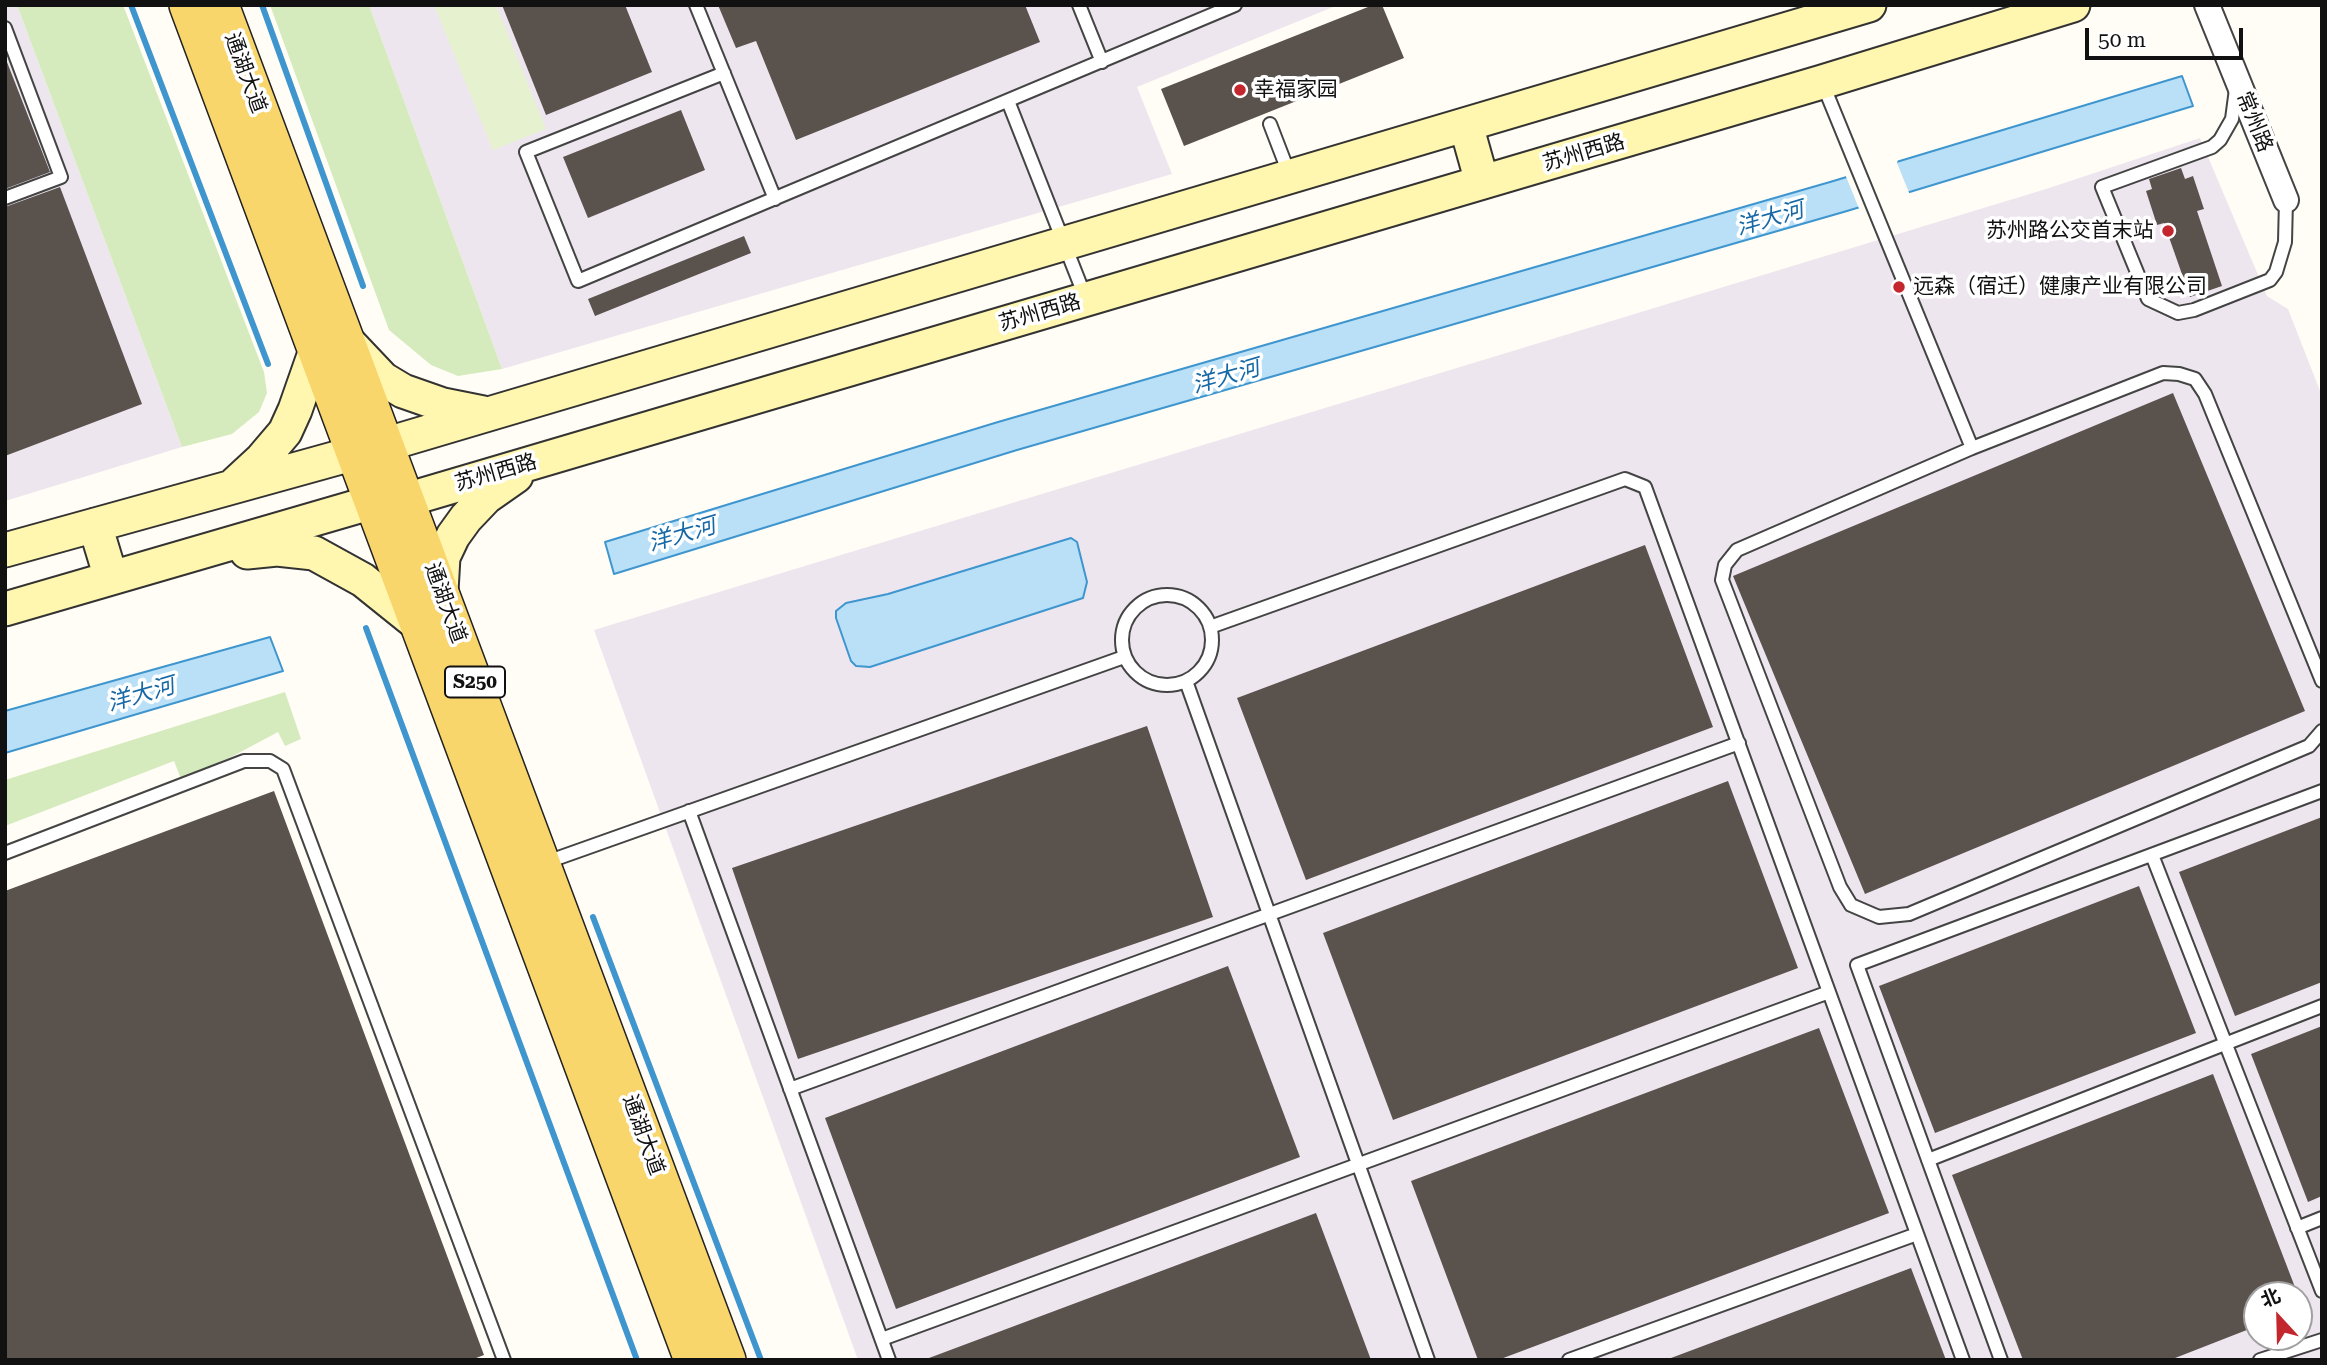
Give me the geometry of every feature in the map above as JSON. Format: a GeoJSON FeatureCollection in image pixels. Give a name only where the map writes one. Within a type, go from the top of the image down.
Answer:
{"type":"FeatureCollection","features":[{"type":"Feature","properties":{"kind":"main road","name":"通湖大道"},"geometry":{"type":"LineString","coordinates":[[188,5],[330,344],[390,501],[419,625],[528,868],[727,1360]]}},
{"type":"Feature","properties":{"kind":"main road","name":"通湖大道"},"geometry":{"type":"LineString","coordinates":[[220,5],[330,344]]}},
{"type":"Feature","properties":{"kind":"main road"},"geometry":{"type":"LineString","coordinates":[[5,550],[370,449],[1869,5]]}},
{"type":"Feature","properties":{"kind":"main road","name":"苏州西路"},"geometry":{"type":"LineString","coordinates":[[5,609],[538,461],[1822,82],[2064,6]]}},
{"type":"Feature","properties":{"kind":"main road"},"geometry":{"type":"LineString","coordinates":[[1466,125],[1482,183]]}},
{"type":"Feature","properties":{"kind":"main road"},"geometry":{"type":"LineString","coordinates":[[231,487],[262,459],[285,432],[330,344],[403,391],[443,405],[489,414]]}},
{"type":"Feature","properties":{"kind":"main road"},"geometry":{"type":"LineString","coordinates":[[441,591],[443,557],[466,517],[486,497],[538,461]]}},
{"type":"Feature","properties":{"kind":"main road","name":"通湖大道"},"geometry":{"type":"LineString","coordinates":[[390,501],[441,591],[528,868],[693,1360]]}},
{"type":"Feature","properties":{"kind":"main road"},"geometry":{"type":"LineString","coordinates":[[95,525],[111,578]]}},
{"type":"Feature","properties":{"kind":"main road"},"geometry":{"type":"LineString","coordinates":[[182,558],[277,549],[314,553],[363,580],[419,625]]}},
{"type":"Feature","properties":{"kind":"street","name":"常州路"},"geometry":{"type":"LineString","coordinates":[[2207,5],[2286,200]]}},
{"type":"Feature","properties":{"kind":"lane"},"geometry":{"type":"LineString","coordinates":[[696,5],[775,199]]}},
{"type":"Feature","properties":{"kind":"lane"},"geometry":{"type":"LineString","coordinates":[[1079,5],[1102,62]]}},
{"type":"Feature","properties":{"kind":"lane"},"geometry":{"type":"LineString","coordinates":[[724,73],[526,152],[578,281],[1235,5]]}},
{"type":"Feature","properties":{"kind":"lane"},"geometry":{"type":"LineString","coordinates":[[5,29],[61,177],[5,198]]}},
{"type":"Feature","properties":{"kind":"lane"},"geometry":{"type":"LineString","coordinates":[[1822,82],[1972,448]]}},
{"type":"Feature","properties":{"kind":"lane"},"geometry":{"type":"LineString","coordinates":[[2237,82],[2232,119],[2220,140],[2211,147],[2102,187],[2148,299],[2178,313],[2270,279],[2276,272],[2285,242],[2286,200]]}},
{"type":"Feature","properties":{"kind":"lane"},"geometry":{"type":"LineString","coordinates":[[1008,101],[1086,299]]}},
{"type":"Feature","properties":{"kind":"lane"},"geometry":{"type":"LineString","coordinates":[[1270,124],[1291,176]]}},
{"type":"Feature","properties":{"kind":"lane"},"geometry":{"type":"LineString","coordinates":[[2322,681],[2205,394],[2195,379],[2179,373],[2163,373],[1972,448],[1737,550],[1724,565],[1722,580],[1840,887],[1851,905],[1879,918],[1909,914],[2309,746],[2322,731]]}},
{"type":"Feature","properties":{"kind":"lane"},"geometry":{"type":"LineString","coordinates":[[1210,627],[1625,479],[1644,487],[1963,1360]]}},
{"type":"Feature","properties":{"kind":"lane"},"geometry":{"type":"LineString","coordinates":[[1171,594],[1186,598],[1198,606],[1208,618],[1210,627],[1212,648],[1207,662],[1198,673],[1186,681],[1171,685],[1150,681],[1132,669],[1124,657],[1121,642],[1123,626],[1130,613],[1141,602],[1155,595],[1171,594]]}},
{"type":"Feature","properties":{"kind":"lane"},"geometry":{"type":"LineString","coordinates":[[528,868],[1124,657]]}},
{"type":"Feature","properties":{"kind":"lane"},"geometry":{"type":"LineString","coordinates":[[1186,681],[1428,1360]]}},
{"type":"Feature","properties":{"kind":"lane"},"geometry":{"type":"LineString","coordinates":[[790,1089],[1739,743]]}},
{"type":"Feature","properties":{"kind":"lane"},"geometry":{"type":"LineString","coordinates":[[5,853],[244,761],[270,761],[283,769],[500,1359]]}},
{"type":"Feature","properties":{"kind":"lane"},"geometry":{"type":"LineString","coordinates":[[2001,1360],[1857,965],[2322,791]]}},
{"type":"Feature","properties":{"kind":"lane"},"geometry":{"type":"LineString","coordinates":[[689,811],[889,1360]]}},
{"type":"Feature","properties":{"kind":"lane"},"geometry":{"type":"LineString","coordinates":[[2152,855],[2322,1291]]}},
{"type":"Feature","properties":{"kind":"lane"},"geometry":{"type":"LineString","coordinates":[[882,1339],[1829,992]]}},
{"type":"Feature","properties":{"kind":"lane"},"geometry":{"type":"LineString","coordinates":[[1928,1160],[2322,1006]]}},
{"type":"Feature","properties":{"kind":"lane"},"geometry":{"type":"LineString","coordinates":[[2297,1228],[2322,1218]]}},
{"type":"Feature","properties":{"kind":"lane"},"geometry":{"type":"LineString","coordinates":[[1569,1360],[1917,1234]]}},
{"type":"Feature","properties":{"kind":"lane"},"geometry":{"type":"LineString","coordinates":[[2260,1360],[2322,1340]]}},
{"type":"Feature","properties":{"kind":"shaded area"},"geometry":{"type":"Polygon","coordinates":[[[5,5],[17,5],[182,447],[5,501],[5,5]]]}},
{"type":"Feature","properties":{"kind":"shaded area"},"geometry":{"type":"Polygon","coordinates":[[[369,5],[1338,5],[1137,87],[1172,174],[502,369],[369,5]]]}},
{"type":"Feature","properties":{"kind":"shaded area"},"geometry":{"type":"Polygon","coordinates":[[[2200,138],[2267,296],[2288,309],[2322,396],[2322,1360],[858,1360],[594,630],[2046,189],[2200,138]]]}},
{"type":"Feature","properties":{"kind":"green space"},"geometry":{"type":"Polygon","coordinates":[[[17,5],[123,5],[264,372],[267,393],[259,412],[232,434],[182,447],[17,5]]]}},
{"type":"Feature","properties":{"kind":"green space"},"geometry":{"type":"Polygon","coordinates":[[[270,5],[369,5],[502,369],[458,376],[431,365],[389,330],[270,5]]]}},
{"type":"Feature","properties":{"kind":"green space"},"geometry":{"type":"Polygon","coordinates":[[[434,5],[496,5],[546,129],[493,150],[434,5]]]}},
{"type":"Feature","properties":{"kind":"green space"},"geometry":{"type":"Polygon","coordinates":[[[285,692],[301,739],[285,746],[278,732],[181,779],[174,761],[5,826],[5,780],[285,692]]]}},
{"type":"Feature","properties":{"kind":"water","name":"洋大河"},"geometry":{"type":"Polygon","coordinates":[[[2182,76],[2193,106],[1847,211],[1017,450],[614,574],[605,542],[998,422],[1830,182],[2182,76]]]}},
{"type":"Feature","properties":{"kind":"water"},"geometry":{"type":"Polygon","coordinates":[[[1071,538],[1077,542],[1087,582],[1083,598],[870,667],[856,666],[851,661],[836,618],[836,611],[846,603],[888,594],[1071,538]]]}},
{"type":"Feature","properties":{"kind":"water","name":"洋大河"},"geometry":{"type":"Polygon","coordinates":[[[270,637],[283,671],[5,753],[5,711],[270,637]]]}},
{"type":"Feature","properties":{"kind":"pier"},"geometry":{"type":"Polygon","coordinates":[[[1898,159],[1897,163],[1910,195],[1860,211],[1845,174],[1898,159]]]}},
{"type":"Feature","properties":{"kind":"building"},"geometry":{"type":"Polygon","coordinates":[[[502,5],[625,5],[652,72],[546,115],[502,5]]]}},
{"type":"Feature","properties":{"kind":"building"},"geometry":{"type":"Polygon","coordinates":[[[718,5],[1025,5],[1040,42],[796,140],[756,41],[736,48],[718,5]]]}},
{"type":"Feature","properties":{"kind":"building","name":"幸福家园"},"geometry":{"type":"Polygon","coordinates":[[[1373,5],[1382,5],[1404,58],[1184,146],[1161,89],[1373,5]]]}},
{"type":"Feature","properties":{"kind":"building"},"geometry":{"type":"Polygon","coordinates":[[[5,57],[50,172],[5,189],[5,57]]]}},
{"type":"Feature","properties":{"kind":"building"},"geometry":{"type":"Polygon","coordinates":[[[681,110],[705,170],[588,218],[563,157],[681,110]]]}},
{"type":"Feature","properties":{"kind":"building"},"geometry":{"type":"Polygon","coordinates":[[[2181,168],[2185,179],[2193,176],[2204,209],[2197,211],[2222,286],[2190,297],[2164,223],[2157,225],[2146,191],[2152,189],[2149,179],[2181,168]]]}},
{"type":"Feature","properties":{"kind":"building"},"geometry":{"type":"Polygon","coordinates":[[[60,187],[142,404],[5,456],[5,207],[60,187]]]}},
{"type":"Feature","properties":{"kind":"building"},"geometry":{"type":"Polygon","coordinates":[[[744,236],[751,253],[595,316],[588,299],[744,236]]]}},
{"type":"Feature","properties":{"kind":"building"},"geometry":{"type":"Polygon","coordinates":[[[2173,393],[2305,711],[1865,894],[1733,576],[2173,393]]]}},
{"type":"Feature","properties":{"kind":"building"},"geometry":{"type":"Polygon","coordinates":[[[1645,545],[1713,727],[1306,880],[1237,698],[1645,545]]]}},
{"type":"Feature","properties":{"kind":"building"},"geometry":{"type":"Polygon","coordinates":[[[1147,726],[1213,917],[798,1059],[732,868],[1147,726]]]}},
{"type":"Feature","properties":{"kind":"building"},"geometry":{"type":"Polygon","coordinates":[[[1728,781],[1798,968],[1393,1120],[1323,933],[1728,781]]]}},
{"type":"Feature","properties":{"kind":"building"},"geometry":{"type":"Polygon","coordinates":[[[274,791],[484,1355],[471,1360],[5,1360],[5,891],[274,791]]]}},
{"type":"Feature","properties":{"kind":"building"},"geometry":{"type":"Polygon","coordinates":[[[2322,817],[2322,982],[2235,1016],[2179,872],[2322,817]]]}},
{"type":"Feature","properties":{"kind":"building"},"geometry":{"type":"Polygon","coordinates":[[[2139,886],[2196,1033],[1935,1133],[1879,986],[2139,886]]]}},
{"type":"Feature","properties":{"kind":"building"},"geometry":{"type":"Polygon","coordinates":[[[1228,966],[1300,1157],[896,1309],[825,1118],[1228,966]]]}},
{"type":"Feature","properties":{"kind":"building"},"geometry":{"type":"Polygon","coordinates":[[[2322,1026],[2322,1196],[2308,1202],[2251,1054],[2322,1026]]]}},
{"type":"Feature","properties":{"kind":"building"},"geometry":{"type":"Polygon","coordinates":[[[1819,1028],[1889,1213],[1498,1360],[1478,1360],[1411,1181],[1819,1028]]]}},
{"type":"Feature","properties":{"kind":"building"},"geometry":{"type":"Polygon","coordinates":[[[2213,1074],[2293,1281],[2243,1281],[2243,1331],[2170,1360],[2023,1360],[1952,1175],[2213,1074]]]}},
{"type":"Feature","properties":{"kind":"building"},"geometry":{"type":"Polygon","coordinates":[[[1316,1213],[1371,1360],[929,1358],[1316,1213]]]}},
{"type":"Feature","properties":{"kind":"building"},"geometry":{"type":"Polygon","coordinates":[[[1911,1268],[1946,1360],[1671,1358],[1911,1268]]]}},
{"type":"Feature","properties":{"kind":"waterway"},"geometry":{"type":"LineString","coordinates":[[131,5],[268,364]]}},
{"type":"Feature","properties":{"kind":"waterway"},"geometry":{"type":"LineString","coordinates":[[262,5],[363,286]]}},
{"type":"Feature","properties":{"kind":"waterway"},"geometry":{"type":"LineString","coordinates":[[366,628],[637,1360]]}},
{"type":"Feature","properties":{"kind":"waterway"},"geometry":{"type":"LineString","coordinates":[[593,917],[761,1360]]}},
{"type":"Feature","properties":{"kind":"place","name":"幸福家园"},"geometry":{"type":"Point","coordinates":[1240,90]}},
{"type":"Feature","properties":{"kind":"place","name":"苏州路公交首末站"},"geometry":{"type":"Point","coordinates":[2168,231]}},
{"type":"Feature","properties":{"kind":"place","name":"远森（宿迁）健康产业有限公司"},"geometry":{"type":"Point","coordinates":[1899,287]}}]}
